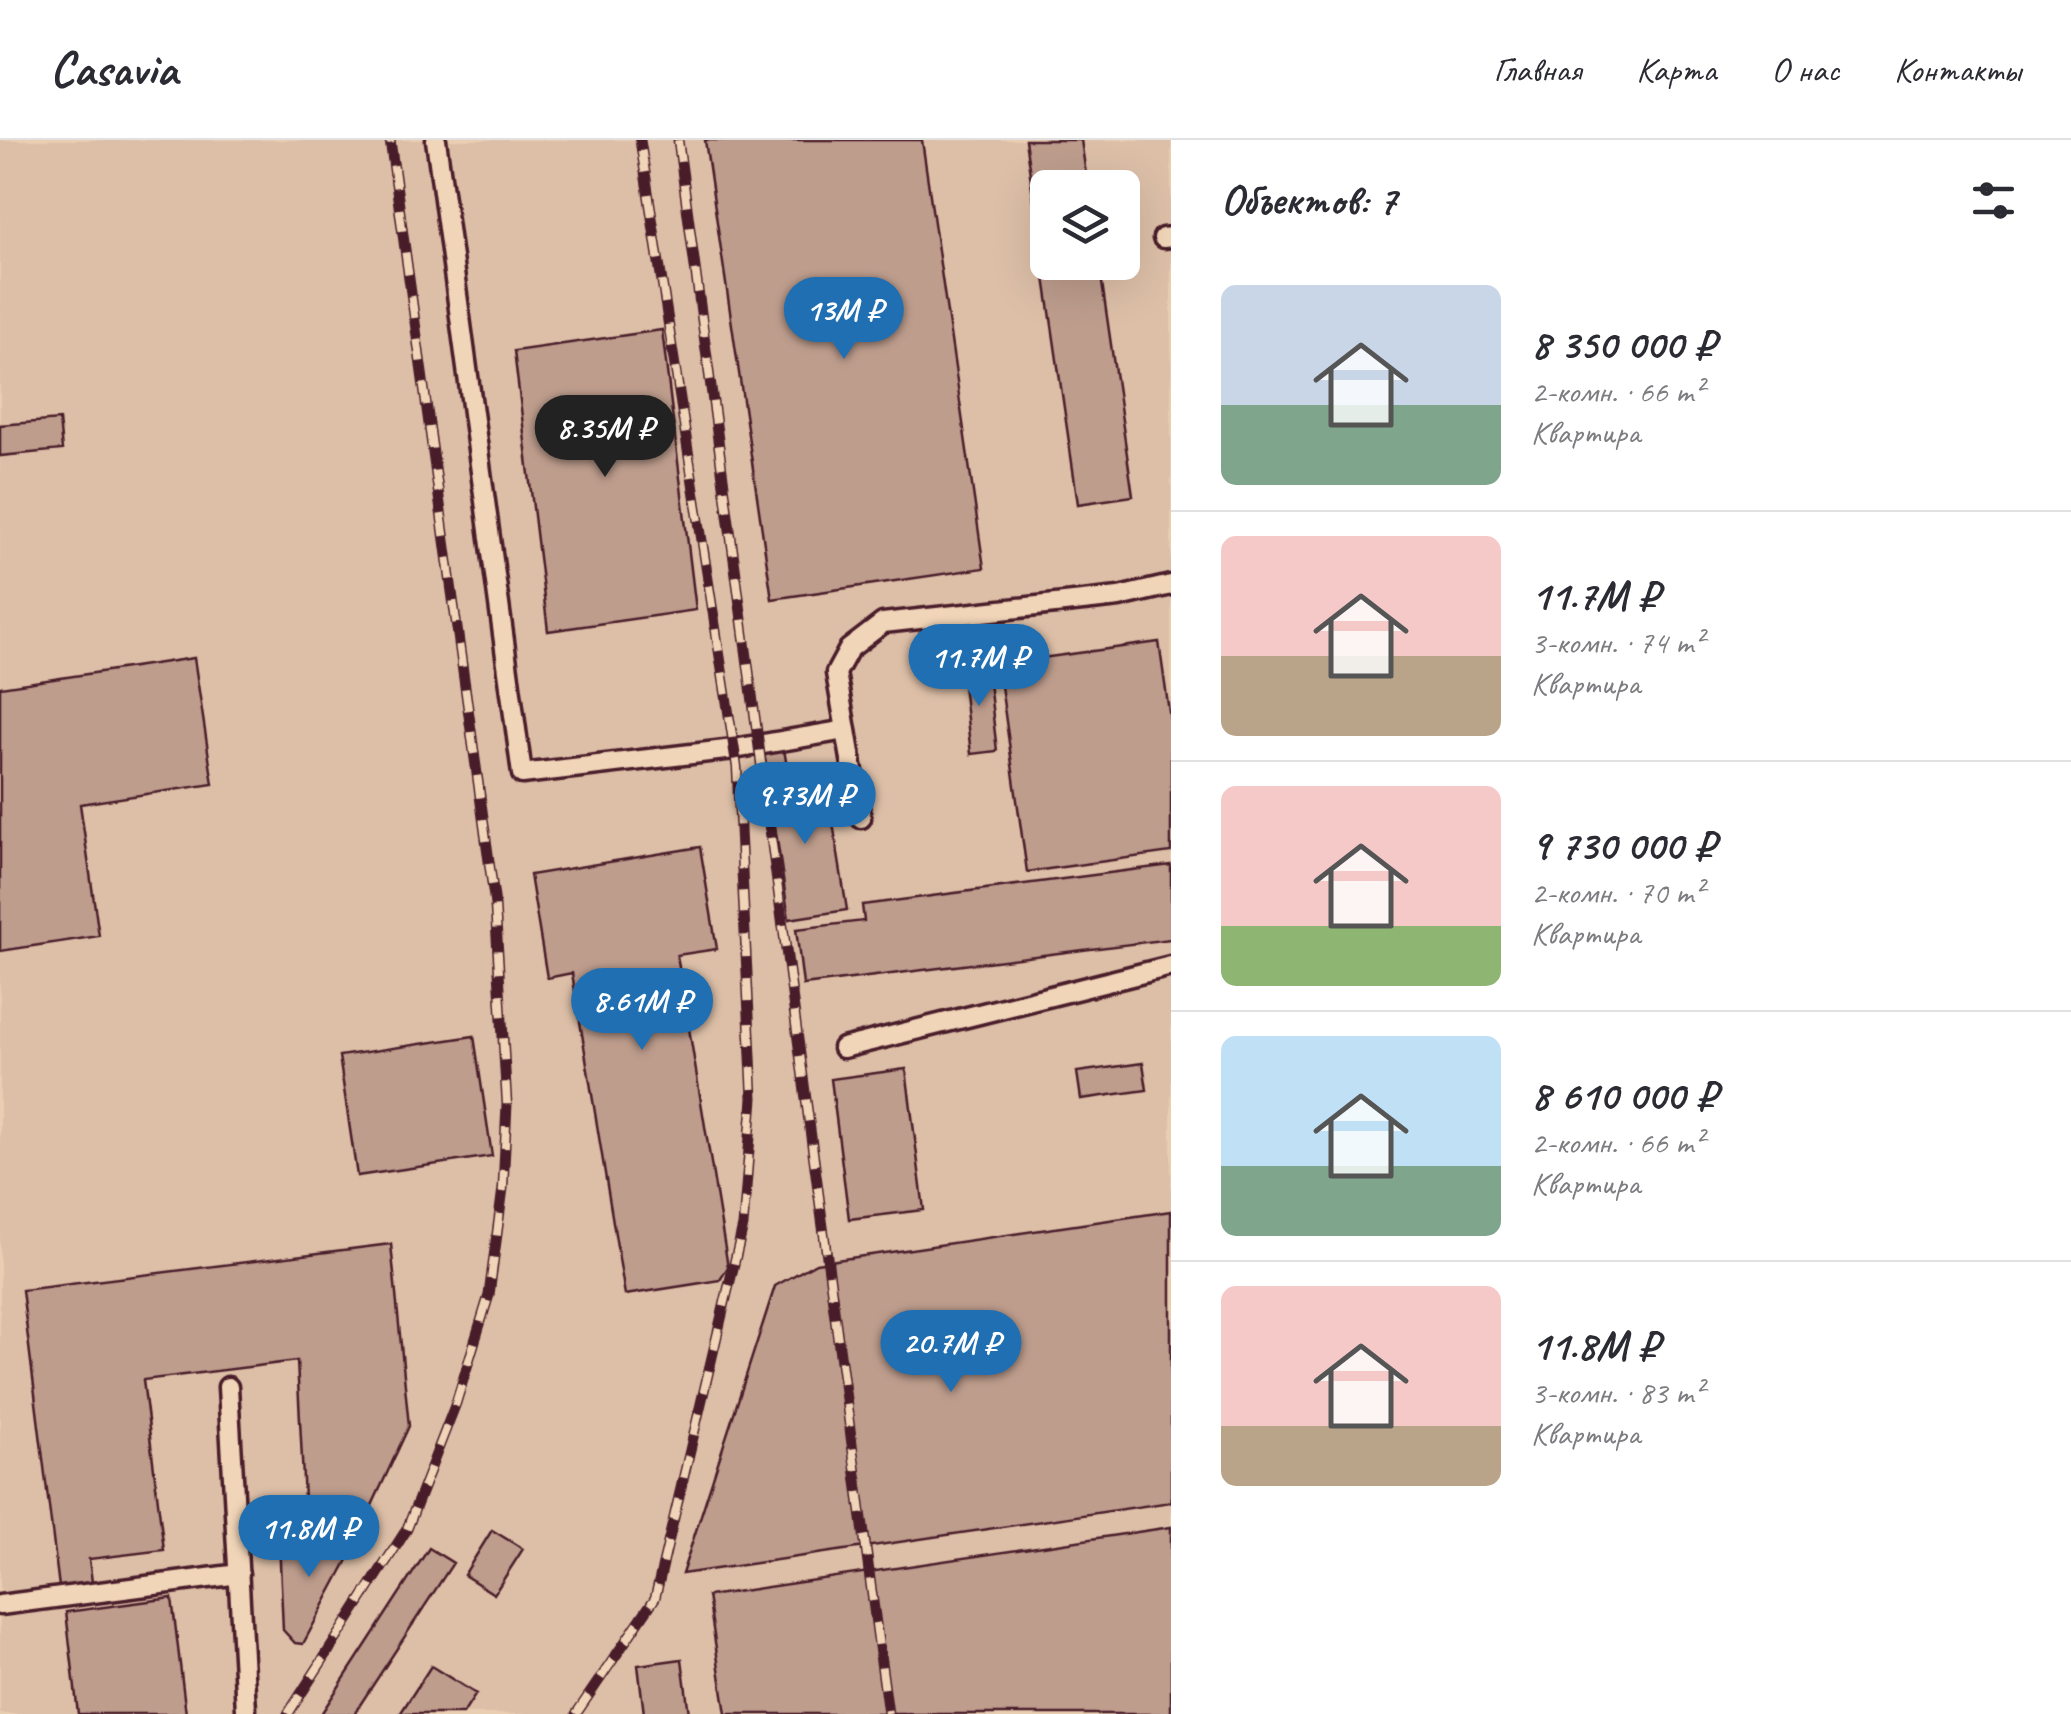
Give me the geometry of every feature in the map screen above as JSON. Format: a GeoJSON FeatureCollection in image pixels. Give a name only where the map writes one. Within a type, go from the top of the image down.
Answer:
{"type":"FeatureCollection","features":[{"type":"Feature","properties":{"kind":"lane"},"geometry":{"type":"LineString","coordinates":[[436,140],[522,774],[734,749],[846,730]]}},
{"type":"Feature","properties":{"kind":"lane"},"geometry":{"type":"LineString","coordinates":[[862,818],[836,673],[849,649],[883,623],[1120,597],[1171,585]]}},
{"type":"Feature","properties":{"kind":"lane"},"geometry":{"type":"LineString","coordinates":[[843,1048],[1171,966]]}},
{"type":"Feature","properties":{"kind":"lane"},"geometry":{"type":"LineString","coordinates":[[228,1387],[246,1710]]}},
{"type":"Feature","properties":{"kind":"lane"},"geometry":{"type":"LineString","coordinates":[[0,1606],[239,1574]]}},
{"type":"Feature","properties":{"kind":"shaded area"},"geometry":{"type":"Polygon","coordinates":[[[0,140],[1171,140],[1171,1714],[0,1714],[0,140]]]}},
{"type":"Feature","properties":{"kind":"building"},"geometry":{"type":"Polygon","coordinates":[[[705,140],[922,140],[984,568],[772,599],[705,140]]]}},
{"type":"Feature","properties":{"kind":"building"},"geometry":{"type":"Polygon","coordinates":[[[1025,140],[1081,140],[1085,170],[1030,170],[1030,174],[1025,140]]]}},
{"type":"Feature","properties":{"kind":"building"},"geometry":{"type":"Polygon","coordinates":[[[1045,280],[1102,280],[1133,496],[1078,504],[1045,280]]]}},
{"type":"Feature","properties":{"kind":"building"},"geometry":{"type":"Polygon","coordinates":[[[662,330],[696,610],[548,631],[514,351],[662,330]]]}},
{"type":"Feature","properties":{"kind":"building"},"geometry":{"type":"Polygon","coordinates":[[[59,420],[62,450],[0,456],[0,425],[59,420]]]}},
{"type":"Feature","properties":{"kind":"building"},"geometry":{"type":"Polygon","coordinates":[[[1159,642],[1171,726],[1171,852],[1027,872],[998,664],[1159,642]]]}},
{"type":"Feature","properties":{"kind":"building"},"geometry":{"type":"Polygon","coordinates":[[[194,658],[213,784],[80,804],[99,936],[0,951],[0,687],[194,658]]]}},
{"type":"Feature","properties":{"kind":"building"},"geometry":{"type":"Polygon","coordinates":[[[987,665],[997,751],[971,754],[961,667],[987,665]]]}},
{"type":"Feature","properties":{"kind":"building"},"geometry":{"type":"Polygon","coordinates":[[[784,749],[793,804],[829,798],[847,910],[789,919],[764,752],[784,749]]]}},
{"type":"Feature","properties":{"kind":"building"},"geometry":{"type":"Polygon","coordinates":[[[700,847],[717,949],[677,955],[728,1267],[720,1280],[625,1295],[572,973],[547,978],[530,875],[700,847]]]}},
{"type":"Feature","properties":{"kind":"building"},"geometry":{"type":"Polygon","coordinates":[[[1171,865],[1171,939],[803,985],[796,929],[864,921],[862,905],[1171,865]]]}},
{"type":"Feature","properties":{"kind":"building"},"geometry":{"type":"Polygon","coordinates":[[[474,1036],[492,1156],[357,1176],[339,1056],[474,1036]]]}},
{"type":"Feature","properties":{"kind":"building"},"geometry":{"type":"Polygon","coordinates":[[[1143,1063],[1147,1090],[1081,1099],[1077,1072],[1143,1063]]]}},
{"type":"Feature","properties":{"kind":"building"},"geometry":{"type":"Polygon","coordinates":[[[906,1069],[924,1210],[849,1219],[831,1079],[906,1069]]]}},
{"type":"Feature","properties":{"kind":"building"},"geometry":{"type":"Polygon","coordinates":[[[1171,1211],[1171,1502],[682,1574],[775,1286],[816,1263],[1171,1211]]]}},
{"type":"Feature","properties":{"kind":"building"},"geometry":{"type":"Polygon","coordinates":[[[391,1244],[409,1426],[368,1514],[305,1519],[297,1361],[143,1380],[164,1550],[89,1559],[92,1582],[59,1587],[22,1290],[391,1244]]]}},
{"type":"Feature","properties":{"kind":"building"},"geometry":{"type":"Polygon","coordinates":[[[1171,1527],[1171,1714],[726,1714],[708,1596],[1171,1527]]]}},
{"type":"Feature","properties":{"kind":"building"},"geometry":{"type":"Polygon","coordinates":[[[492,1530],[523,1549],[494,1594],[464,1575],[492,1530]]]}},
{"type":"Feature","properties":{"kind":"building"},"geometry":{"type":"Polygon","coordinates":[[[348,1536],[349,1558],[303,1644],[295,1643],[283,1630],[279,1540],[348,1536]]]}},
{"type":"Feature","properties":{"kind":"building"},"geometry":{"type":"Polygon","coordinates":[[[429,1548],[453,1563],[354,1714],[321,1714],[429,1548]]]}},
{"type":"Feature","properties":{"kind":"building"},"geometry":{"type":"Polygon","coordinates":[[[172,1598],[186,1714],[78,1714],[66,1612],[172,1598]]]}},
{"type":"Feature","properties":{"kind":"building"},"geometry":{"type":"Polygon","coordinates":[[[682,1659],[689,1714],[644,1714],[638,1665],[682,1659]]]}},
{"type":"Feature","properties":{"kind":"building"},"geometry":{"type":"Polygon","coordinates":[[[431,1666],[476,1694],[463,1714],[400,1714],[431,1666]]]}},
{"type":"Feature","properties":{"kind":"railway"},"geometry":{"type":"LineString","coordinates":[[288,1714],[407,1529],[456,1403],[489,1295],[503,1188],[507,1104],[495,905],[390,140]]}},
{"type":"Feature","properties":{"kind":"railway"},"geometry":{"type":"LineString","coordinates":[[576,1714],[655,1598],[743,1226],[753,1098],[737,767],[640,140]]}},
{"type":"Feature","properties":{"kind":"railway"},"geometry":{"type":"LineString","coordinates":[[678,140],[888,1714]]}}]}
